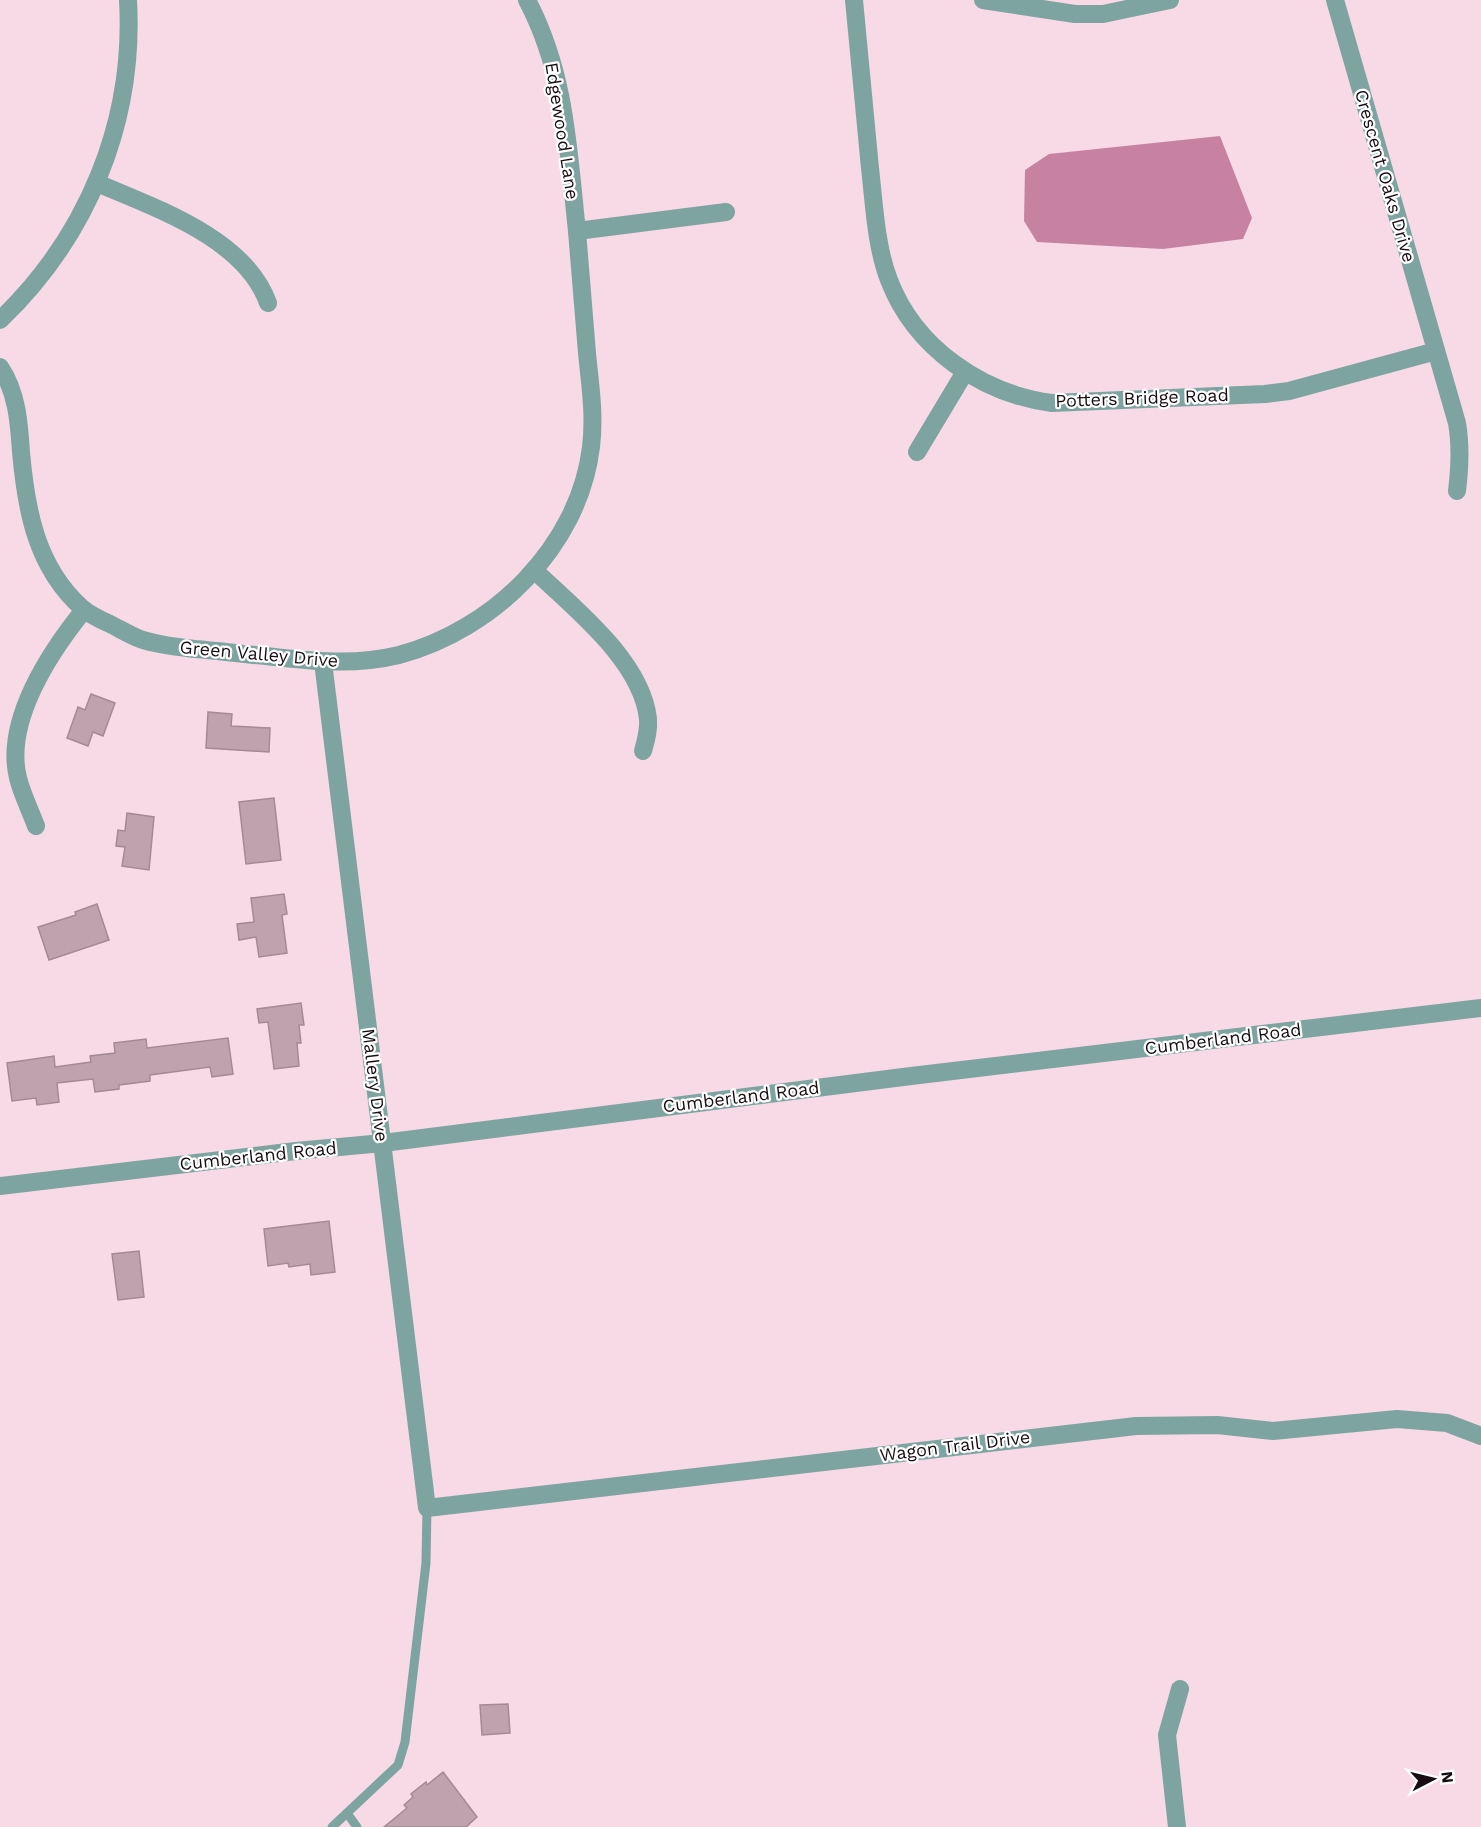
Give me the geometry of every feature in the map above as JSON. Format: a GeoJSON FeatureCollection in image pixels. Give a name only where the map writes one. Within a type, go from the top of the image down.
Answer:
{"type":"FeatureCollection","features":[{"type":"Feature","properties":{"kind":"street"},"geometry":{"type":"LineString","coordinates":[[0,320],[37,281],[58,254],[76,225],[97,183],[115,132],[126,79],[128,0]]}},
{"type":"Feature","properties":{"kind":"street","name":"Edgewood Lane"},"geometry":{"type":"LineString","coordinates":[[527,0],[546,39],[560,88],[577,231]]}},
{"type":"Feature","properties":{"kind":"street","name":"Potters Bridge Road"},"geometry":{"type":"LineString","coordinates":[[854,0],[873,200],[883,262],[896,295],[910,319],[924,337],[965,372],[1012,394],[1052,403],[1265,394],[1288,392],[1436,351]]}},
{"type":"Feature","properties":{"kind":"street"},"geometry":{"type":"LineString","coordinates":[[983,0],[1076,14],[1094,14],[1132,9],[1170,0]]}},
{"type":"Feature","properties":{"kind":"street","name":"Crescent Oaks Drive"},"geometry":{"type":"LineString","coordinates":[[1335,0],[1460,442],[1457,491]]}},
{"type":"Feature","properties":{"kind":"street"},"geometry":{"type":"LineString","coordinates":[[97,183],[184,223],[225,247],[254,276],[268,303]]}},
{"type":"Feature","properties":{"kind":"street"},"geometry":{"type":"LineString","coordinates":[[577,231],[726,212]]}},
{"type":"Feature","properties":{"kind":"street","name":"Green Valley Drive"},"geometry":{"type":"LineString","coordinates":[[0,366],[14,398],[25,492],[33,530],[56,577],[70,597],[84,610],[140,639],[156,643],[323,662],[356,661],[396,655],[424,647],[451,634],[477,619],[513,592],[545,558],[568,520],[588,466],[593,413],[577,231]]}},
{"type":"Feature","properties":{"kind":"street"},"geometry":{"type":"LineString","coordinates":[[916,452],[965,372]]}},
{"type":"Feature","properties":{"kind":"street"},"geometry":{"type":"LineString","coordinates":[[534,570],[589,622],[629,671],[642,695],[646,709],[648,731],[644,751]]}},
{"type":"Feature","properties":{"kind":"street"},"geometry":{"type":"LineString","coordinates":[[36,826],[18,778],[16,745],[18,729],[35,685],[53,650],[84,610]]}},
{"type":"Feature","properties":{"kind":"street","name":"Mallery Drive"},"geometry":{"type":"LineString","coordinates":[[323,662],[427,1508]]}},
{"type":"Feature","properties":{"kind":"street","name":"Cumberland Road"},"geometry":{"type":"LineString","coordinates":[[0,1186],[383,1143],[923,1074],[1481,1008]]}},
{"type":"Feature","properties":{"kind":"street","name":"Wagon Trail Drive"},"geometry":{"type":"LineString","coordinates":[[427,1508],[1136,1426],[1217,1425],[1273,1431],[1397,1419],[1447,1423],[1481,1436]]}},
{"type":"Feature","properties":{"kind":"street"},"geometry":{"type":"LineString","coordinates":[[1177,1827],[1167,1735],[1180,1689]]}},
{"type":"Feature","properties":{"kind":"lane"},"geometry":{"type":"LineString","coordinates":[[332,1827],[398,1765],[405,1742],[426,1563],[427,1508]]}},
{"type":"Feature","properties":{"kind":"lane"},"geometry":{"type":"LineString","coordinates":[[347,1813],[357,1827]]}},
{"type":"Feature","properties":{"kind":"shaded area"},"geometry":{"type":"Polygon","coordinates":[[[1220,136],[1252,218],[1243,239],[1163,249],[1037,242],[1024,221],[1025,170],[1049,154],[1220,136]]]}},
{"type":"Feature","properties":{"kind":"building"},"geometry":{"type":"Polygon","coordinates":[[[91,694],[115,703],[103,736],[93,732],[88,746],[67,738],[78,707],[85,710],[91,694]]]}},
{"type":"Feature","properties":{"kind":"building"},"geometry":{"type":"Polygon","coordinates":[[[208,712],[232,714],[231,726],[270,728],[269,752],[206,748],[208,712]]]}},
{"type":"Feature","properties":{"kind":"building"},"geometry":{"type":"Polygon","coordinates":[[[274,798],[281,860],[246,864],[239,802],[274,798]]]}},
{"type":"Feature","properties":{"kind":"building"},"geometry":{"type":"Polygon","coordinates":[[[127,813],[154,817],[149,870],[122,866],[125,847],[116,846],[118,830],[125,831],[127,813]]]}},
{"type":"Feature","properties":{"kind":"building"},"geometry":{"type":"Polygon","coordinates":[[[284,894],[287,914],[282,915],[287,953],[259,957],[256,937],[239,940],[237,924],[254,922],[251,898],[284,894]]]}},
{"type":"Feature","properties":{"kind":"building"},"geometry":{"type":"Polygon","coordinates":[[[97,904],[109,940],[49,960],[38,927],[76,915],[75,912],[97,904]]]}},
{"type":"Feature","properties":{"kind":"building"},"geometry":{"type":"Polygon","coordinates":[[[301,1003],[304,1025],[299,1025],[301,1043],[297,1043],[299,1066],[274,1069],[268,1022],[259,1023],[257,1009],[301,1003]]]}},
{"type":"Feature","properties":{"kind":"building"},"geometry":{"type":"Polygon","coordinates":[[[228,1038],[233,1074],[212,1077],[210,1067],[150,1075],[150,1081],[119,1085],[119,1089],[95,1092],[93,1079],[57,1083],[59,1102],[37,1105],[36,1098],[12,1101],[7,1063],[54,1056],[55,1067],[91,1062],[90,1056],[115,1053],[114,1043],[146,1039],[147,1048],[228,1038]]]}},
{"type":"Feature","properties":{"kind":"building"},"geometry":{"type":"Polygon","coordinates":[[[329,1221],[335,1272],[311,1275],[310,1264],[289,1267],[288,1263],[268,1266],[264,1229],[329,1221]]]}},
{"type":"Feature","properties":{"kind":"building"},"geometry":{"type":"Polygon","coordinates":[[[139,1251],[144,1297],[118,1300],[112,1254],[139,1251]]]}},
{"type":"Feature","properties":{"kind":"building"},"geometry":{"type":"Polygon","coordinates":[[[508,1704],[510,1733],[482,1735],[480,1705],[508,1704]]]}},
{"type":"Feature","properties":{"kind":"building"},"geometry":{"type":"Polygon","coordinates":[[[443,1772],[477,1817],[466,1827],[384,1827],[407,1808],[404,1805],[413,1797],[411,1794],[443,1772]]]}}]}
